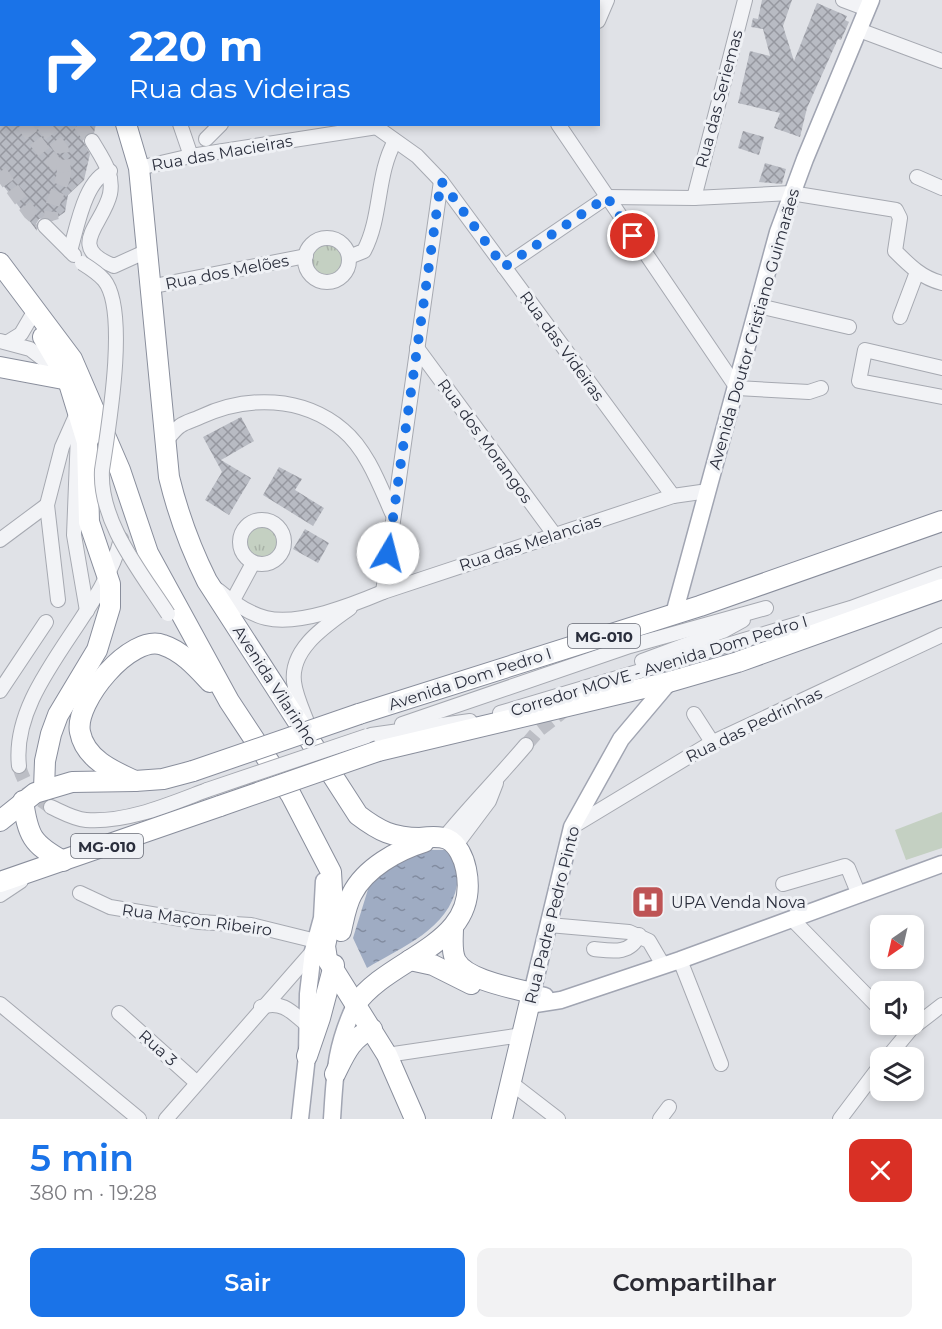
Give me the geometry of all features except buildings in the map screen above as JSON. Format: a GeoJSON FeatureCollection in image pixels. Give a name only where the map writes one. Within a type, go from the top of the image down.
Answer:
{"type":"FeatureCollection","features":[{"type":"Feature","properties":{"kind":"highway","name":"Avenida Vilarinho"},"geometry":{"type":"LineString","coordinates":[[127,126],[139,168],[149,287],[171,422],[164,443],[179,517],[207,581],[358,815],[379,831],[395,837],[446,840]]}},
{"type":"Feature","properties":{"kind":"highway"},"geometry":{"type":"LineString","coordinates":[[0,263],[72,358],[78,411],[87,442],[89,522],[110,575],[110,607],[97,650],[58,715],[45,760],[48,798]]}},
{"type":"Feature","properties":{"kind":"highway"},"geometry":{"type":"LineString","coordinates":[[26,297],[31,317],[76,381],[120,470],[148,553],[193,638],[229,701],[291,795],[331,872],[334,890],[325,946],[327,959],[332,972],[372,1029],[387,1055],[415,1119]]}},
{"type":"Feature","properties":{"kind":"highway"},"geometry":{"type":"LineString","coordinates":[[0,367],[76,381]]}},
{"type":"Feature","properties":{"kind":"highway","name":"Avenida Dom Pedro I"},"geometry":{"type":"LineString","coordinates":[[0,821],[23,801],[48,798],[72,782],[135,782],[163,779],[194,771],[682,606],[942,521]]}},
{"type":"Feature","properties":{"kind":"highway","name":"MG-010"},"geometry":{"type":"LineString","coordinates":[[0,882],[220,806],[374,743],[630,692],[669,682],[738,662],[942,589]]}},
{"type":"Feature","properties":{"kind":"highway"},"geometry":{"type":"LineString","coordinates":[[135,782],[106,767],[90,754],[80,732],[80,717],[86,703],[125,654],[153,644],[163,644],[195,666],[229,701]]}},
{"type":"Feature","properties":{"kind":"highway"},"geometry":{"type":"LineString","coordinates":[[23,801],[26,827],[32,840],[63,861]]}},
{"type":"Feature","properties":{"kind":"highway"},"geometry":{"type":"LineString","coordinates":[[307,1056],[320,1018],[352,892],[386,860],[405,848],[446,840],[465,866],[469,884],[468,901],[453,928],[374,984],[355,1005]]}},
{"type":"Feature","properties":{"kind":"highway"},"geometry":{"type":"LineString","coordinates":[[453,928],[454,957],[463,969],[531,999]]}},
{"type":"Feature","properties":{"kind":"highway"},"geometry":{"type":"LineString","coordinates":[[410,960],[434,965],[482,989],[531,999]]}},
{"type":"Feature","properties":{"kind":"highway","name":"Rua Padre Pedro Pinto"},"geometry":{"type":"LineString","coordinates":[[502,1119],[531,999]]}},
{"type":"Feature","properties":{"kind":"highway"},"geometry":{"type":"LineString","coordinates":[[335,1074],[351,1043],[359,1035],[372,1029]]}},
{"type":"Feature","properties":{"kind":"main road","name":"Avenida Doutor Cristiano Guimarães"},"geometry":{"type":"LineString","coordinates":[[682,606],[708,491],[738,388],[778,232],[791,193],[869,5]]}},
{"type":"Feature","properties":{"kind":"main road","name":"Rua Padre Pedro Pinto"},"geometry":{"type":"LineString","coordinates":[[531,999],[572,827],[616,747],[669,682]]}},
{"type":"Feature","properties":{"kind":"main road"},"geometry":{"type":"LineString","coordinates":[[630,692],[637,702],[634,723]]}},
{"type":"Feature","properties":{"kind":"main road"},"geometry":{"type":"LineString","coordinates":[[300,1119],[315,946],[324,898],[323,856]]}},
{"type":"Feature","properties":{"kind":"main road"},"geometry":{"type":"LineString","coordinates":[[531,999],[561,1000],[680,960],[942,864]]}},
{"type":"Feature","properties":{"kind":"main road"},"geometry":{"type":"LineString","coordinates":[[332,1119],[341,1034],[355,1005]]}},
{"type":"Feature","properties":{"kind":"street"},"geometry":{"type":"LineString","coordinates":[[600,16],[607,0]]}},
{"type":"Feature","properties":{"kind":"street","name":"Rua das Seriemas"},"geometry":{"type":"LineString","coordinates":[[693,198],[745,0]]}},
{"type":"Feature","properties":{"kind":"street"},"geometry":{"type":"LineString","coordinates":[[843,0],[869,5]]}},
{"type":"Feature","properties":{"kind":"street"},"geometry":{"type":"LineString","coordinates":[[859,30],[942,61]]}},
{"type":"Feature","properties":{"kind":"street"},"geometry":{"type":"LineString","coordinates":[[181,126],[191,156]]}},
{"type":"Feature","properties":{"kind":"street"},"geometry":{"type":"LineString","coordinates":[[206,139],[219,126]]}},
{"type":"Feature","properties":{"kind":"street","name":"Rua das Macieiras"},"geometry":{"type":"LineString","coordinates":[[139,168],[191,156],[375,126]]}},
{"type":"Feature","properties":{"kind":"street","name":"Rua das Videiras"},"geometry":{"type":"LineString","coordinates":[[375,126],[417,156],[441,181],[673,496]]}},
{"type":"Feature","properties":{"kind":"street"},"geometry":{"type":"LineString","coordinates":[[559,126],[738,388],[809,392],[821,388]]}},
{"type":"Feature","properties":{"kind":"street"},"geometry":{"type":"LineString","coordinates":[[93,141],[110,171],[110,194],[92,231],[89,248],[93,256],[114,267],[147,251]]}},
{"type":"Feature","properties":{"kind":"street"},"geometry":{"type":"LineString","coordinates":[[349,257],[364,251],[371,237],[381,175],[395,141]]}},
{"type":"Feature","properties":{"kind":"street"},"geometry":{"type":"LineString","coordinates":[[70,251],[89,190],[101,173],[110,171]]}},
{"type":"Feature","properties":{"kind":"street"},"geometry":{"type":"LineString","coordinates":[[917,177],[942,188]]}},
{"type":"Feature","properties":{"kind":"street"},"geometry":{"type":"LineString","coordinates":[[382,592],[441,181]]}},
{"type":"Feature","properties":{"kind":"street"},"geometry":{"type":"LineString","coordinates":[[504,267],[607,197],[693,198],[791,193],[896,210],[900,218],[896,251],[916,272],[942,283]]}},
{"type":"Feature","properties":{"kind":"street"},"geometry":{"type":"LineString","coordinates":[[48,224],[82,263],[105,280],[112,297],[116,362],[101,486],[105,502],[120,543],[168,615],[193,638]]}},
{"type":"Feature","properties":{"kind":"street"},"geometry":{"type":"LineString","coordinates":[[327,238],[342,243],[349,257],[346,271],[341,277],[327,282],[310,273],[306,256],[312,243],[327,238]]}},
{"type":"Feature","properties":{"kind":"street","name":"Rua dos Melões"},"geometry":{"type":"LineString","coordinates":[[149,287],[306,256]]}},
{"type":"Feature","properties":{"kind":"street"},"geometry":{"type":"LineString","coordinates":[[900,317],[916,272]]}},
{"type":"Feature","properties":{"kind":"street"},"geometry":{"type":"LineString","coordinates":[[759,306],[849,327]]}},
{"type":"Feature","properties":{"kind":"street"},"geometry":{"type":"LineString","coordinates":[[4,342],[21,334],[31,317]]}},
{"type":"Feature","properties":{"kind":"street"},"geometry":{"type":"LineString","coordinates":[[4,342],[30,349],[76,381]]}},
{"type":"Feature","properties":{"kind":"street","name":"Rua dos Morangos"},"geometry":{"type":"LineString","coordinates":[[417,348],[554,534]]}},
{"type":"Feature","properties":{"kind":"street"},"geometry":{"type":"LineString","coordinates":[[942,368],[865,350],[859,381],[942,397]]}},
{"type":"Feature","properties":{"kind":"street"},"geometry":{"type":"LineString","coordinates":[[171,422],[245,402],[276,402],[311,410],[344,431],[363,455],[393,515]]}},
{"type":"Feature","properties":{"kind":"street"},"geometry":{"type":"LineString","coordinates":[[58,600],[47,505],[62,447],[78,411]]}},
{"type":"Feature","properties":{"kind":"street"},"geometry":{"type":"LineString","coordinates":[[78,411],[74,535],[87,611]]}},
{"type":"Feature","properties":{"kind":"street","name":"Rua das Melancias"},"geometry":{"type":"LineString","coordinates":[[207,581],[232,602],[266,618],[292,620],[354,604],[382,592],[673,496],[708,491]]}},
{"type":"Feature","properties":{"kind":"street"},"geometry":{"type":"LineString","coordinates":[[0,540],[47,505]]}},
{"type":"Feature","properties":{"kind":"street"},"geometry":{"type":"LineString","coordinates":[[19,766],[17,746],[25,714],[110,575],[120,543]]}},
{"type":"Feature","properties":{"kind":"street"},"geometry":{"type":"LineString","coordinates":[[232,602],[253,563]]}},
{"type":"Feature","properties":{"kind":"street","name":"Corredor MOVE - Avenida Dom Pedro I"},"geometry":{"type":"LineString","coordinates":[[374,743],[401,730],[474,720],[774,632],[851,608],[942,574]]}},
{"type":"Feature","properties":{"kind":"street","name":"Rua das Melancias"},"geometry":{"type":"LineString","coordinates":[[318,752],[293,681],[300,653],[318,633],[354,604]]}},
{"type":"Feature","properties":{"kind":"street","name":"Corredor MOVE - Avenida Dom Pedro I"},"geometry":{"type":"LineString","coordinates":[[48,798],[85,820],[117,818],[161,807],[207,790],[374,743],[630,646],[766,608],[723,632],[642,661]]}},
{"type":"Feature","properties":{"kind":"street"},"geometry":{"type":"LineString","coordinates":[[0,692],[45,622]]}},
{"type":"Feature","properties":{"kind":"street"},"geometry":{"type":"LineString","coordinates":[[723,632],[774,632]]}},
{"type":"Feature","properties":{"kind":"street","name":"Rua das Pedrinhas"},"geometry":{"type":"LineString","coordinates":[[572,827],[712,742],[942,635]]}},
{"type":"Feature","properties":{"kind":"street"},"geometry":{"type":"LineString","coordinates":[[694,714],[712,742]]}},
{"type":"Feature","properties":{"kind":"street"},"geometry":{"type":"LineString","coordinates":[[446,840],[489,801],[496,781],[526,745]]}},
{"type":"Feature","properties":{"kind":"street"},"geometry":{"type":"LineString","coordinates":[[783,884],[844,866],[848,868],[859,895]]}},
{"type":"Feature","properties":{"kind":"street"},"geometry":{"type":"LineString","coordinates":[[0,895],[37,870]]}},
{"type":"Feature","properties":{"kind":"street","name":"Rua Maçon Ribeiro"},"geometry":{"type":"LineString","coordinates":[[80,894],[110,907],[199,922],[251,925],[315,946]]}},
{"type":"Feature","properties":{"kind":"street"},"geometry":{"type":"LineString","coordinates":[[792,920],[870,999]]}},
{"type":"Feature","properties":{"kind":"street"},"geometry":{"type":"LineString","coordinates":[[549,925],[607,928],[639,935],[649,941],[663,965]]}},
{"type":"Feature","properties":{"kind":"street"},"geometry":{"type":"LineString","coordinates":[[594,949],[626,950],[635,944],[639,935]]}},
{"type":"Feature","properties":{"kind":"street"},"geometry":{"type":"LineString","coordinates":[[165,1119],[315,946]]}},
{"type":"Feature","properties":{"kind":"street"},"geometry":{"type":"LineString","coordinates":[[680,960],[721,1064]]}},
{"type":"Feature","properties":{"kind":"street"},"geometry":{"type":"LineString","coordinates":[[0,1004],[139,1119]]}},
{"type":"Feature","properties":{"kind":"street"},"geometry":{"type":"LineString","coordinates":[[261,1007],[271,1004],[282,1005],[307,1025]]}},
{"type":"Feature","properties":{"kind":"street"},"geometry":{"type":"LineString","coordinates":[[924,1015],[942,1005]]}},
{"type":"Feature","properties":{"kind":"street","name":"Rua 3"},"geometry":{"type":"LineString","coordinates":[[119,1013],[196,1082]]}},
{"type":"Feature","properties":{"kind":"street"},"geometry":{"type":"LineString","coordinates":[[387,1055],[522,1035]]}},
{"type":"Feature","properties":{"kind":"street"},"geometry":{"type":"LineString","coordinates":[[840,1119],[870,1078]]}},
{"type":"Feature","properties":{"kind":"street"},"geometry":{"type":"LineString","coordinates":[[510,1082],[558,1119]]}},
{"type":"Feature","properties":{"kind":"street"},"geometry":{"type":"LineString","coordinates":[[660,1119],[669,1107]]}},
{"type":"Feature","properties":{"kind":"green space"},"geometry":{"type":"Polygon","coordinates":[[[327,242],[339,247],[344,259],[339,271],[327,276],[315,271],[310,259],[315,247],[327,242]]]}},
{"type":"Feature","properties":{"kind":"green space"},"geometry":{"type":"Polygon","coordinates":[[[262,526],[274,531],[279,543],[274,555],[262,560],[250,555],[245,543],[250,531],[262,526]]]}},
{"type":"Feature","properties":{"kind":"green space"},"geometry":{"type":"Polygon","coordinates":[[[942,812],[942,848],[906,860],[895,830],[942,812]]]}},
{"type":"Feature","properties":{"kind":"water"},"geometry":{"type":"Polygon","coordinates":[[[418,850],[448,850],[455,862],[458,875],[452,900],[444,914],[422,935],[367,968],[353,938],[369,886],[395,862],[418,850]]]}},
{"type":"Feature","properties":{"kind":"tunnel"},"geometry":{"type":"LineString","coordinates":[[24,126],[44,152],[64,172],[53,203],[52,221]]}},
{"type":"Feature","properties":{"kind":"tunnel"},"geometry":{"type":"LineString","coordinates":[[44,126],[62,150],[64,172]]}},
{"type":"Feature","properties":{"kind":"tunnel"},"geometry":{"type":"LineString","coordinates":[[81,126],[92,141]]}},
{"type":"Feature","properties":{"kind":"tunnel"},"geometry":{"type":"LineString","coordinates":[[0,172],[30,213],[45,226]]}},
{"type":"Feature","properties":{"kind":"tunnel"},"geometry":{"type":"LineString","coordinates":[[526,745],[539,730],[565,710]]}},
{"type":"Feature","properties":{"kind":"tunnel"},"geometry":{"type":"LineString","coordinates":[[19,766],[30,790],[51,807]]}},
{"type":"Feature","properties":{"kind":"place","name":"UPA Venda Nova"},"geometry":{"type":"Point","coordinates":[648,902]}},
{"type":"Feature","properties":{"kind":"route"},"geometry":{"type":"LineString","coordinates":[[388,553],[441,181],[504,267],[607,197],[633,236]]}}]}
